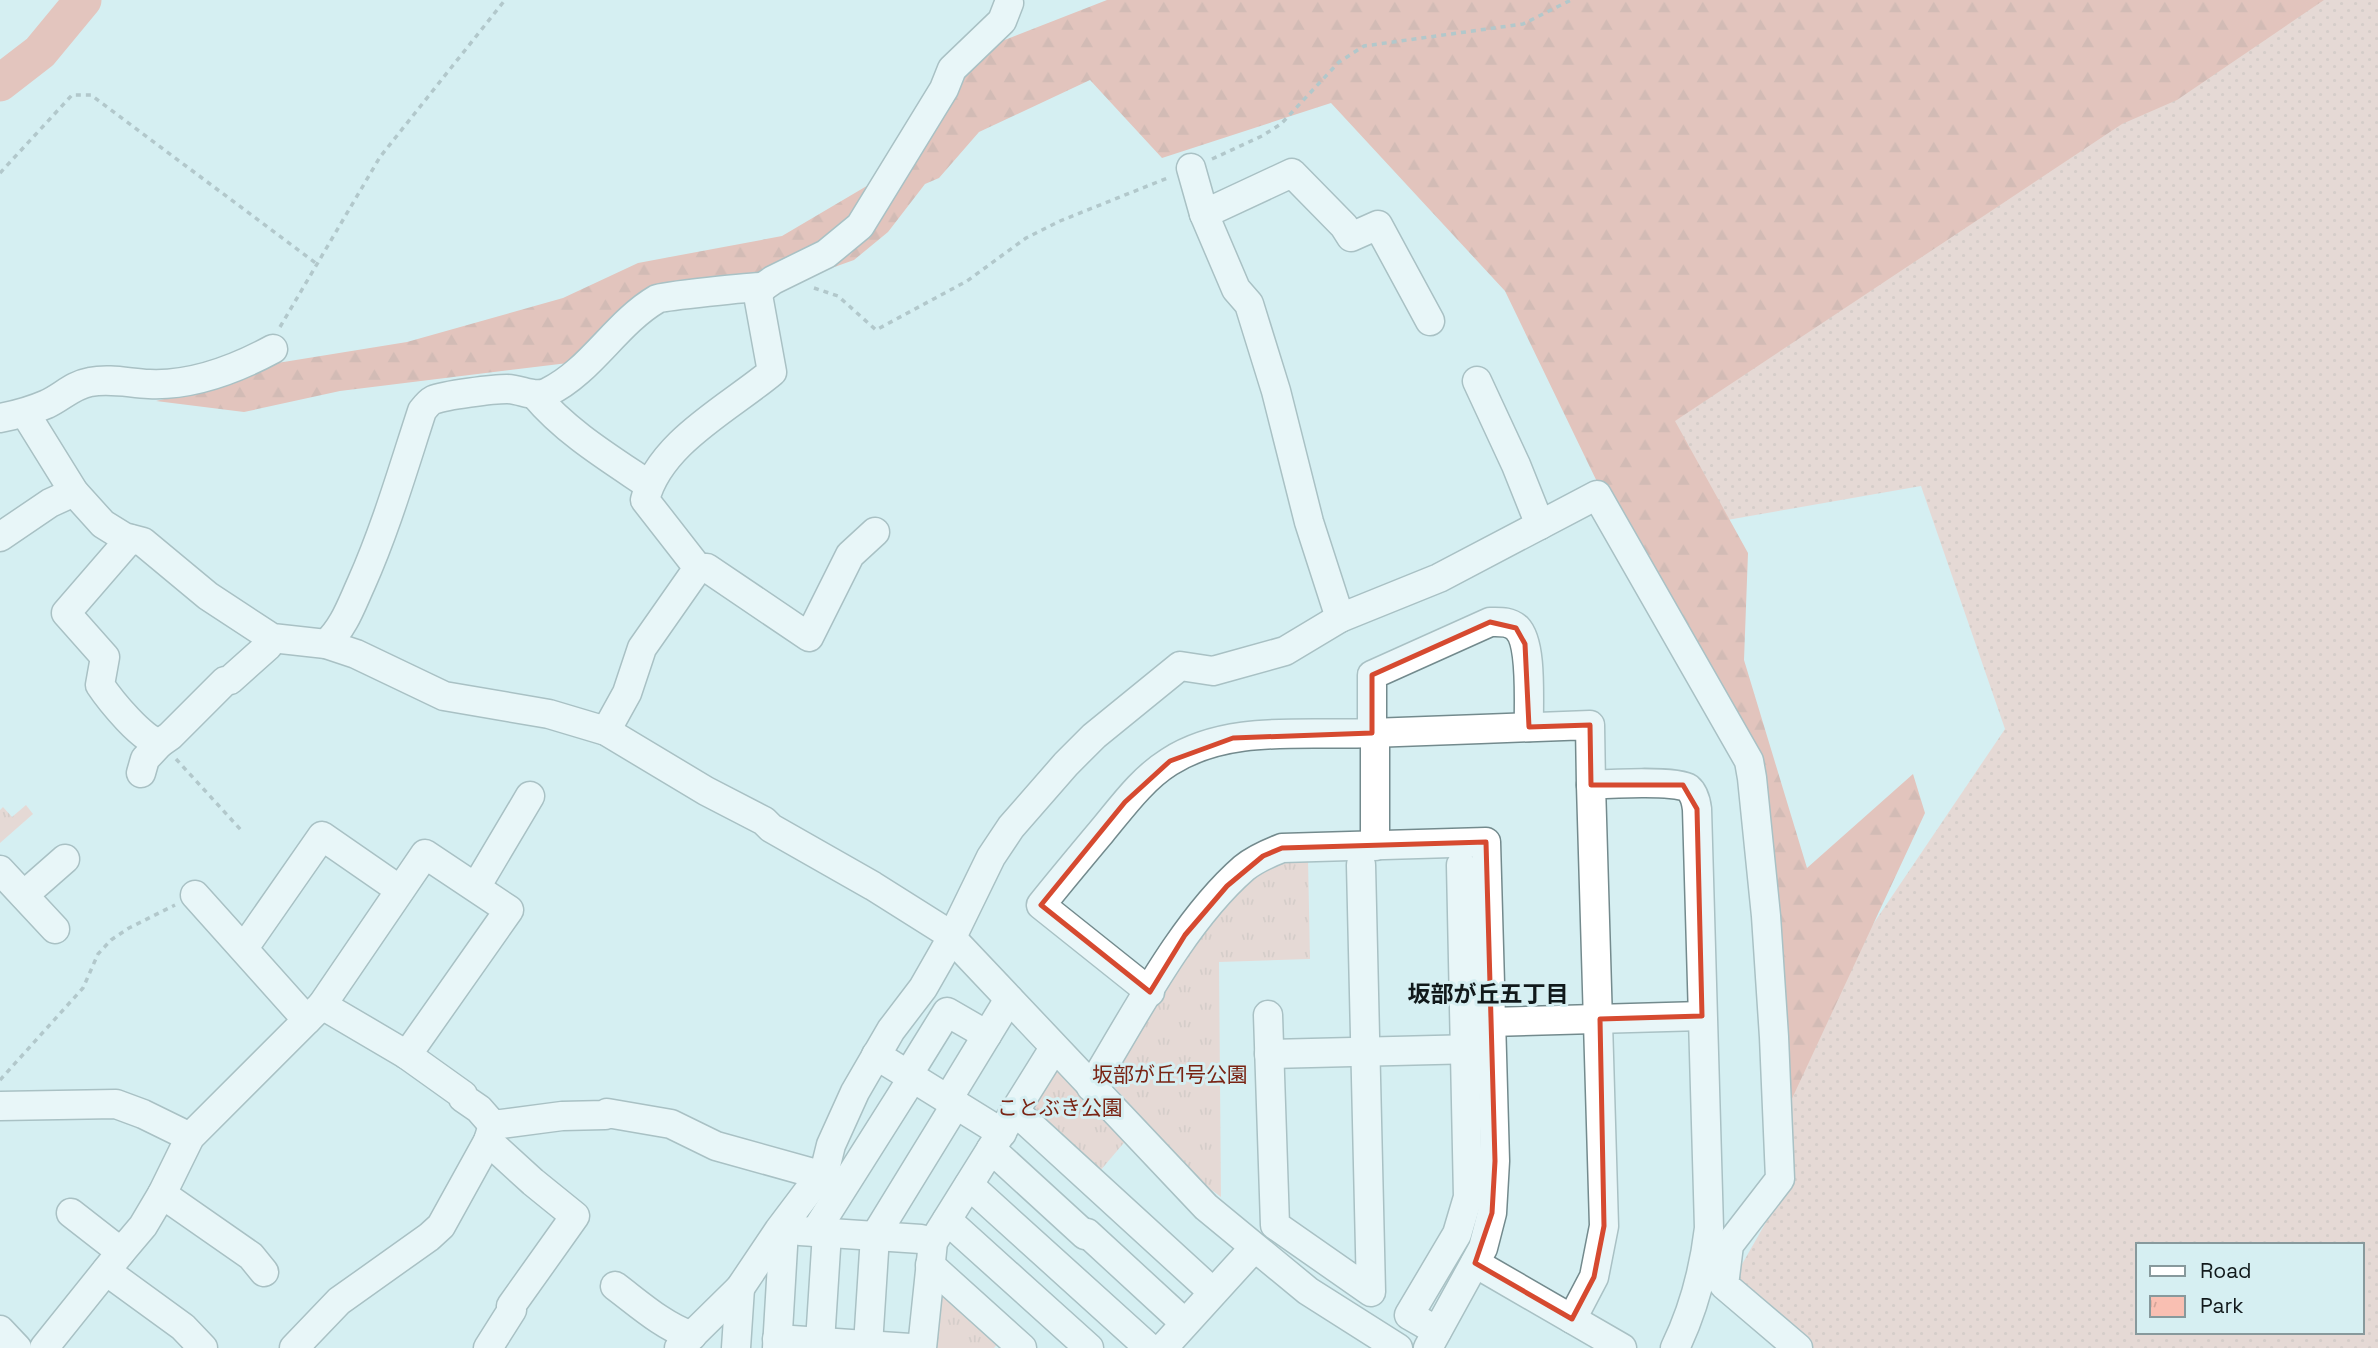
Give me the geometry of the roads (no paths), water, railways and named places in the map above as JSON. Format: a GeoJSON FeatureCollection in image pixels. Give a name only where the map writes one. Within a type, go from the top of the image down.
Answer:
{"type":"FeatureCollection","features":[{"type":"Feature","properties":{"kind":"street"},"geometry":{"type":"LineString","coordinates":[[698,568],[645,500],[649,485],[674,450],[700,426],[772,372],[758,295],[763,287],[826,254],[860,226],[944,89],[952,69],[1002,21],[1009,3]]}},
{"type":"Feature","properties":{"kind":"street"},"geometry":{"type":"LineString","coordinates":[[1191,168],[1205,214],[1236,289],[1249,304],[1276,391],[1309,522],[1340,618]]}},
{"type":"Feature","properties":{"kind":"street"},"geometry":{"type":"LineString","coordinates":[[1205,214],[1292,173],[1344,226],[1351,237],[1378,225],[1430,321]]}},
{"type":"Feature","properties":{"kind":"street"},"geometry":{"type":"LineString","coordinates":[[326,644],[338,633],[344,622],[372,558],[422,411],[433,400],[506,389],[535,395],[546,394],[659,298],[763,287]]}},
{"type":"Feature","properties":{"kind":"street"},"geometry":{"type":"LineString","coordinates":[[273,349],[222,372],[189,380],[148,384],[105,380],[82,383],[49,403],[12,416],[103,524],[143,542],[208,596],[272,638],[326,644],[356,654],[444,696],[549,714],[606,731],[654,762],[764,821],[771,828],[873,886],[946,932],[1206,1207],[1308,1291],[1398,1348]]}},
{"type":"Feature","properties":{"kind":"street"},"geometry":{"type":"LineString","coordinates":[[1477,381],[1540,525]]}},
{"type":"Feature","properties":{"kind":"street"},"geometry":{"type":"LineString","coordinates":[[535,395],[547,410],[591,446],[649,485]]}},
{"type":"Feature","properties":{"kind":"street"},"geometry":{"type":"LineString","coordinates":[[0,537],[50,503],[74,492]]}},
{"type":"Feature","properties":{"kind":"street"},"geometry":{"type":"LineString","coordinates":[[615,1286],[690,1341],[740,1288],[825,1170],[836,1133],[876,1055],[923,988],[951,939],[988,863],[1011,827],[1094,736],[1180,666],[1213,671],[1285,651],[1340,618],[1439,578],[1597,495],[1749,761],[1767,929],[1780,1179],[1729,1245],[1724,1285],[1798,1348]]}},
{"type":"Feature","properties":{"kind":"street"},"geometry":{"type":"LineString","coordinates":[[698,568],[707,568],[809,637],[850,555],[875,532]]}},
{"type":"Feature","properties":{"kind":"street"},"geometry":{"type":"LineString","coordinates":[[130,538],[66,613],[105,657],[100,685],[106,695],[149,740],[160,743]]}},
{"type":"Feature","properties":{"kind":"street"},"geometry":{"type":"LineString","coordinates":[[606,731],[627,693],[642,649],[698,568]]}},
{"type":"Feature","properties":{"kind":"street"},"geometry":{"type":"LineString","coordinates":[[1371,1292],[1365,1052],[1372,675],[1490,622],[1508,623],[1516,628],[1525,644],[1529,727]]}},
{"type":"Feature","properties":{"kind":"street"},"geometry":{"type":"LineString","coordinates":[[141,773],[145,759],[160,743],[225,681],[230,680],[268,646],[272,638]]}},
{"type":"Feature","properties":{"kind":"street"},"geometry":{"type":"LineString","coordinates":[[1150,992],[1041,905],[1125,802],[1161,767],[1192,749],[1233,737],[1590,725],[1604,1226],[1594,1277],[1572,1319]]}},
{"type":"Feature","properties":{"kind":"street"},"geometry":{"type":"LineString","coordinates":[[1591,785],[1673,784],[1689,789],[1697,808],[1709,1228],[1695,1301],[1675,1348]]}},
{"type":"Feature","properties":{"kind":"street"},"geometry":{"type":"LineString","coordinates":[[476,887],[530,796]]}},
{"type":"Feature","properties":{"kind":"street"},"geometry":{"type":"LineString","coordinates":[[244,948],[322,836],[400,891]]}},
{"type":"Feature","properties":{"kind":"street"},"geometry":{"type":"LineString","coordinates":[[1091,1087],[1185,935],[1245,867],[1282,848],[1368,855],[1486,842],[1494,1188],[1488,1231],[1475,1263],[1432,1340],[1409,1315],[1275,1225],[1268,1015]]}},
{"type":"Feature","properties":{"kind":"street"},"geometry":{"type":"LineString","coordinates":[[44,1348],[144,1226],[190,1137],[315,1013],[425,854],[509,910],[407,1055]]}},
{"type":"Feature","properties":{"kind":"street"},"geometry":{"type":"LineString","coordinates":[[24,895],[65,859]]}},
{"type":"Feature","properties":{"kind":"street"},"geometry":{"type":"LineString","coordinates":[[1409,1315],[1457,1234],[1468,1196],[1471,1049],[1461,865]]}},
{"type":"Feature","properties":{"kind":"street"},"geometry":{"type":"LineString","coordinates":[[0,870],[55,929]]}},
{"type":"Feature","properties":{"kind":"street"},"geometry":{"type":"LineString","coordinates":[[195,895],[244,948],[315,1013],[407,1055],[463,1095],[463,1098],[479,1109],[490,1133],[533,1182],[575,1216],[511,1306],[512,1310],[488,1348]]}},
{"type":"Feature","properties":{"kind":"street"},"geometry":{"type":"LineString","coordinates":[[868,1345],[875,1236],[1009,999]]}},
{"type":"Feature","properties":{"kind":"street"},"geometry":{"type":"LineString","coordinates":[[820,1342],[821,1232],[947,1012],[987,1035]]}},
{"type":"Feature","properties":{"kind":"street"},"geometry":{"type":"LineString","coordinates":[[1491,1021],[1702,1016]]}},
{"type":"Feature","properties":{"kind":"street"},"geometry":{"type":"LineString","coordinates":[[922,1348],[937,1242],[1054,1048]]}},
{"type":"Feature","properties":{"kind":"street"},"geometry":{"type":"LineString","coordinates":[[1269,1054],[1471,1049]]}},
{"type":"Feature","properties":{"kind":"street"},"geometry":{"type":"LineString","coordinates":[[876,1055],[1003,1131],[1115,1203],[1204,1284]]}},
{"type":"Feature","properties":{"kind":"street"},"geometry":{"type":"LineString","coordinates":[[0,1106],[116,1104],[190,1137]]}},
{"type":"Feature","properties":{"kind":"street"},"geometry":{"type":"LineString","coordinates":[[294,1348],[339,1301],[441,1226],[490,1133],[562,1116],[617,1114],[671,1124],[716,1146],[820,1175]]}},
{"type":"Feature","properties":{"kind":"street"},"geometry":{"type":"LineString","coordinates":[[1003,1131],[1086,1234],[1176,1315]]}},
{"type":"Feature","properties":{"kind":"street"},"geometry":{"type":"LineString","coordinates":[[969,1185],[1156,1347],[1254,1248]]}},
{"type":"Feature","properties":{"kind":"street"},"geometry":{"type":"LineString","coordinates":[[162,1194],[251,1256],[264,1272]]}},
{"type":"Feature","properties":{"kind":"street"},"geometry":{"type":"LineString","coordinates":[[937,1242],[1012,1343],[1043,1306],[1086,1234],[1115,1203]]}},
{"type":"Feature","properties":{"kind":"street"},"geometry":{"type":"LineString","coordinates":[[71,1213],[113,1262],[203,1348]]}},
{"type":"Feature","properties":{"kind":"street"},"geometry":{"type":"LineString","coordinates":[[781,1230],[937,1242],[1043,1306],[1090,1348]]}},
{"type":"Feature","properties":{"kind":"street"},"geometry":{"type":"LineString","coordinates":[[781,1230],[777,1343],[820,1342],[911,1348]]}},
{"type":"Feature","properties":{"kind":"street"},"geometry":{"type":"LineString","coordinates":[[1475,1263],[1622,1348]]}},
{"type":"Feature","properties":{"kind":"street"},"geometry":{"type":"LineString","coordinates":[[736,1348],[740,1288]]}},
{"type":"Feature","properties":{"kind":"street"},"geometry":{"type":"LineString","coordinates":[[0,1330],[17,1348]]}},
{"type":"Feature","properties":{"kind":"waterway"},"geometry":{"type":"LineString","coordinates":[[0,83],[40,52],[83,0]]}},
{"type":"Feature","properties":{"kind":"district","name":"坂部が丘五丁目"},"geometry":{"type":"Point","coordinates":[1488,994]}},
{"type":"Feature","properties":{"kind":"park label","name":"坂部が丘1号公園"},"geometry":{"type":"Point","coordinates":[1170,1075]}},
{"type":"Feature","properties":{"kind":"park label","name":"ことぶき公園"},"geometry":{"type":"Point","coordinates":[1060,1108]}}]}
